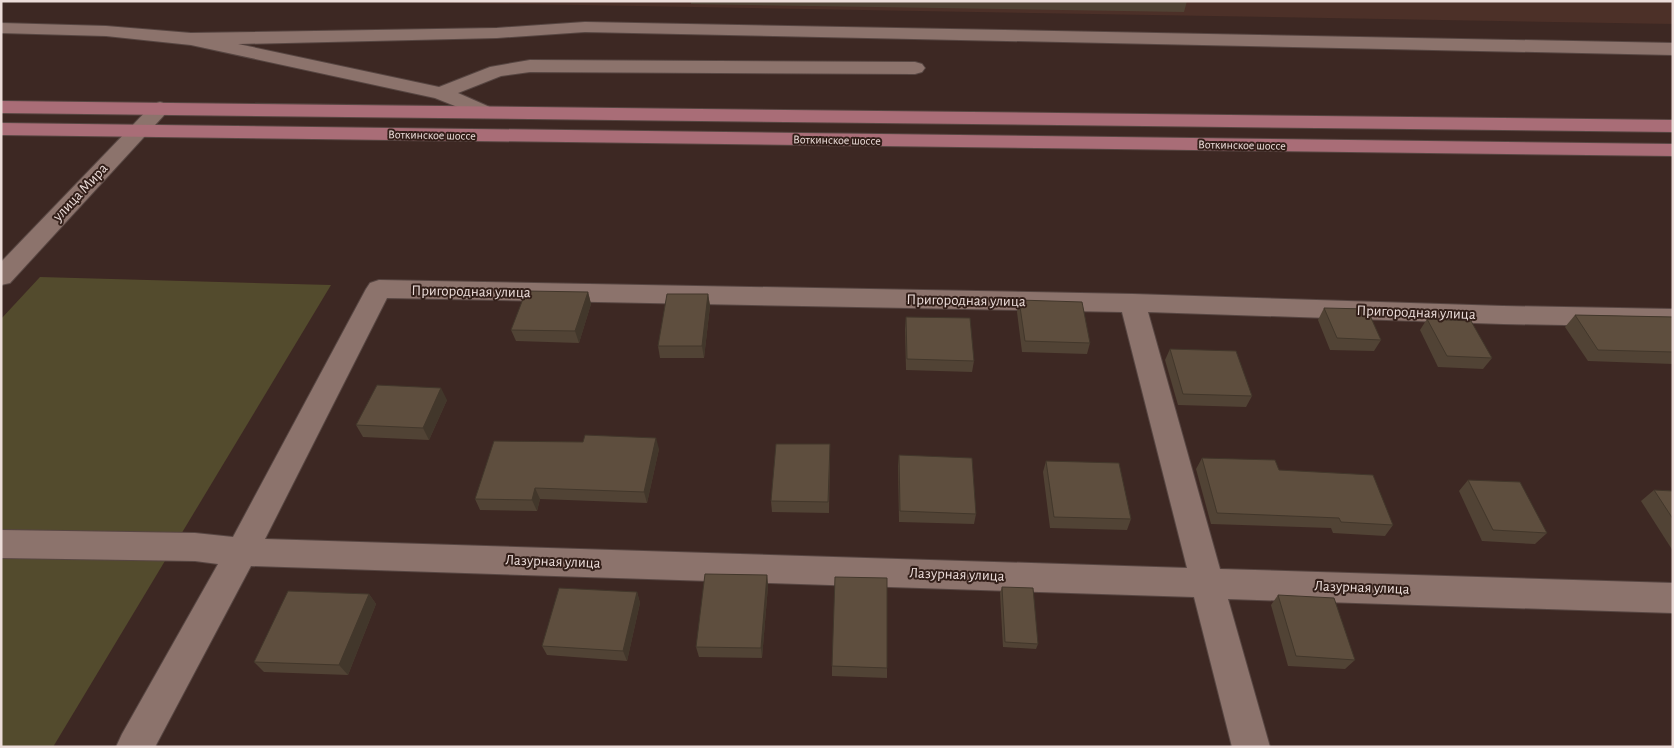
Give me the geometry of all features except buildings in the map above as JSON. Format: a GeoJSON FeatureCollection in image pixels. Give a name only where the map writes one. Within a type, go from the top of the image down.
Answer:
{"type":"FeatureCollection","features":[{"type":"Feature","properties":{"kind":"main road","name":"Воткинское шоссе"},"geometry":{"type":"LineString","coordinates":[[1,106],[1673,126]]}},
{"type":"Feature","properties":{"kind":"main road","name":"Воткинское шоссе"},"geometry":{"type":"LineString","coordinates":[[1,129],[1673,150]]}},
{"type":"Feature","properties":{"kind":"street"},"geometry":{"type":"LineString","coordinates":[[1,28],[106,32],[191,39],[497,33],[585,27],[1673,49]]}},
{"type":"Feature","properties":{"kind":"street"},"geometry":{"type":"LineString","coordinates":[[191,39],[441,93],[485,112]]}},
{"type":"Feature","properties":{"kind":"street"},"geometry":{"type":"LineString","coordinates":[[441,93],[497,71],[530,66],[915,68]]}},
{"type":"Feature","properties":{"kind":"street","name":"улица Мира"},"geometry":{"type":"LineString","coordinates":[[1,276],[160,108]]}},
{"type":"Feature","properties":{"kind":"street","name":"Пригородная улица"},"geometry":{"type":"LineString","coordinates":[[242,552],[378,289],[1133,303],[1503,315],[1673,318]]}},
{"type":"Feature","properties":{"kind":"street"},"geometry":{"type":"LineString","coordinates":[[1133,303],[1251,747]]}},
{"type":"Feature","properties":{"kind":"street","name":"Лазурная улица"},"geometry":{"type":"LineString","coordinates":[[1,544],[195,548],[242,552],[1673,598]]}},
{"type":"Feature","properties":{"kind":"street"},"geometry":{"type":"LineString","coordinates":[[136,747],[242,552]]}},
{"type":"Feature","properties":{"kind":"shaded area"},"geometry":{"type":"Polygon","coordinates":[[[343,1],[1673,1],[1673,24],[343,1]]]}},
{"type":"Feature","properties":{"kind":"shaded area"},"geometry":{"type":"Polygon","coordinates":[[[40,277],[331,285],[53,747],[1,747],[1,319],[40,277]]]}}]}
